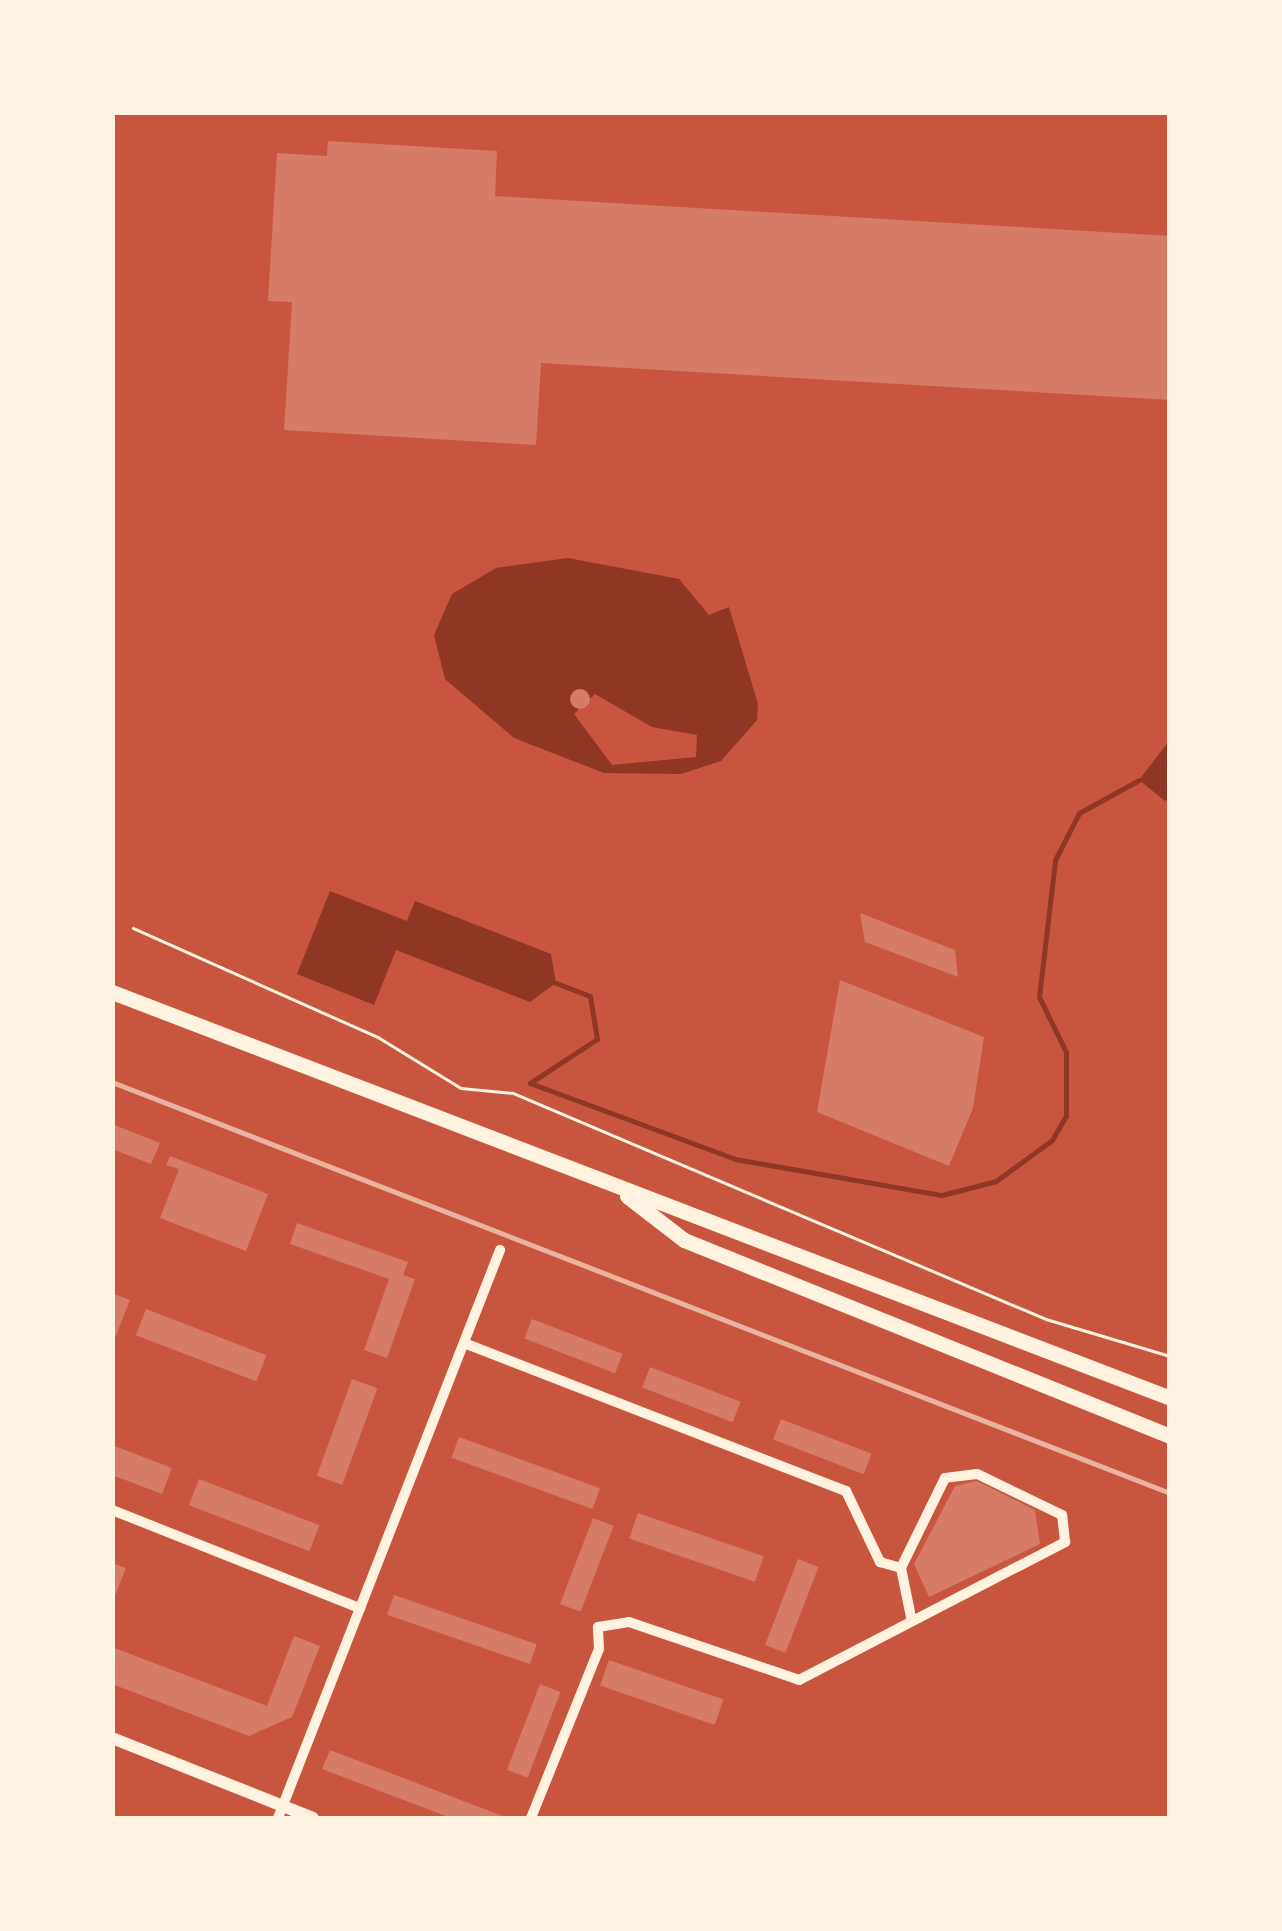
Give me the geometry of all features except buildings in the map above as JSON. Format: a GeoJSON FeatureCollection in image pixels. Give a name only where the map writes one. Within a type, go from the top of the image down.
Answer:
{"type":"FeatureCollection","features":[{"type":"Feature","properties":{"kind":"main road"},"geometry":{"type":"LineString","coordinates":[[112,992],[1170,1398]]}},
{"type":"Feature","properties":{"kind":"main road"},"geometry":{"type":"LineString","coordinates":[[612,1185],[684,1240],[1170,1436]]}},
{"type":"Feature","properties":{"kind":"street"},"geometry":{"type":"LineString","coordinates":[[280,1812],[500,1250]]}},
{"type":"Feature","properties":{"kind":"street"},"geometry":{"type":"LineString","coordinates":[[464,1343],[846,1491],[880,1562],[900,1568]]}},
{"type":"Feature","properties":{"kind":"street"},"geometry":{"type":"LineString","coordinates":[[531,1818],[598,1648],[598,1626],[628,1622],[799,1680],[911,1617],[1064,1542],[1062,1516],[977,1474],[945,1478],[900,1568],[911,1617]]}},
{"type":"Feature","properties":{"kind":"street"},"geometry":{"type":"LineString","coordinates":[[112,1510],[360,1608]]}},
{"type":"Feature","properties":{"kind":"street"},"geometry":{"type":"LineString","coordinates":[[112,1738],[280,1812],[313,1818]]}},
{"type":"Feature","properties":{"kind":"path"},"geometry":{"type":"LineString","coordinates":[[133,928],[378,1038],[461,1088],[513,1093],[1046,1318],[1170,1356]]}},
{"type":"Feature","properties":{"kind":"shaded area"},"geometry":{"type":"Polygon","coordinates":[[[568,558],[679,579],[709,615],[729,607],[758,704],[757,720],[721,761],[681,774],[604,773],[514,738],[445,679],[434,635],[452,594],[496,568],[568,558]],[[595,694],[574,714],[612,765],[696,757],[697,735],[652,727],[595,694]]]}},
{"type":"Feature","properties":{"kind":"shaded area"},"geometry":{"type":"Polygon","coordinates":[[[1169,741],[1169,799],[1165,801],[1139,780],[1169,741]]]}},
{"type":"Feature","properties":{"kind":"shaded area"},"geometry":{"type":"Polygon","coordinates":[[[330,891],[407,921],[415,901],[551,954],[556,983],[530,1002],[396,950],[374,1005],[297,974],[330,891]]]}},
{"type":"Feature","properties":{"kind":"waterway"},"geometry":{"type":"LineString","coordinates":[[556,983],[590,996],[597,1039],[530,1083],[735,1159],[942,1195],[996,1181],[1052,1140],[1066,1116],[1066,1052],[1039,997],[1055,860],[1079,813],[1139,780]]}},
{"type":"Feature","properties":{"kind":"railway"},"geometry":{"type":"LineString","coordinates":[[112,1082],[1170,1493]]}}]}
